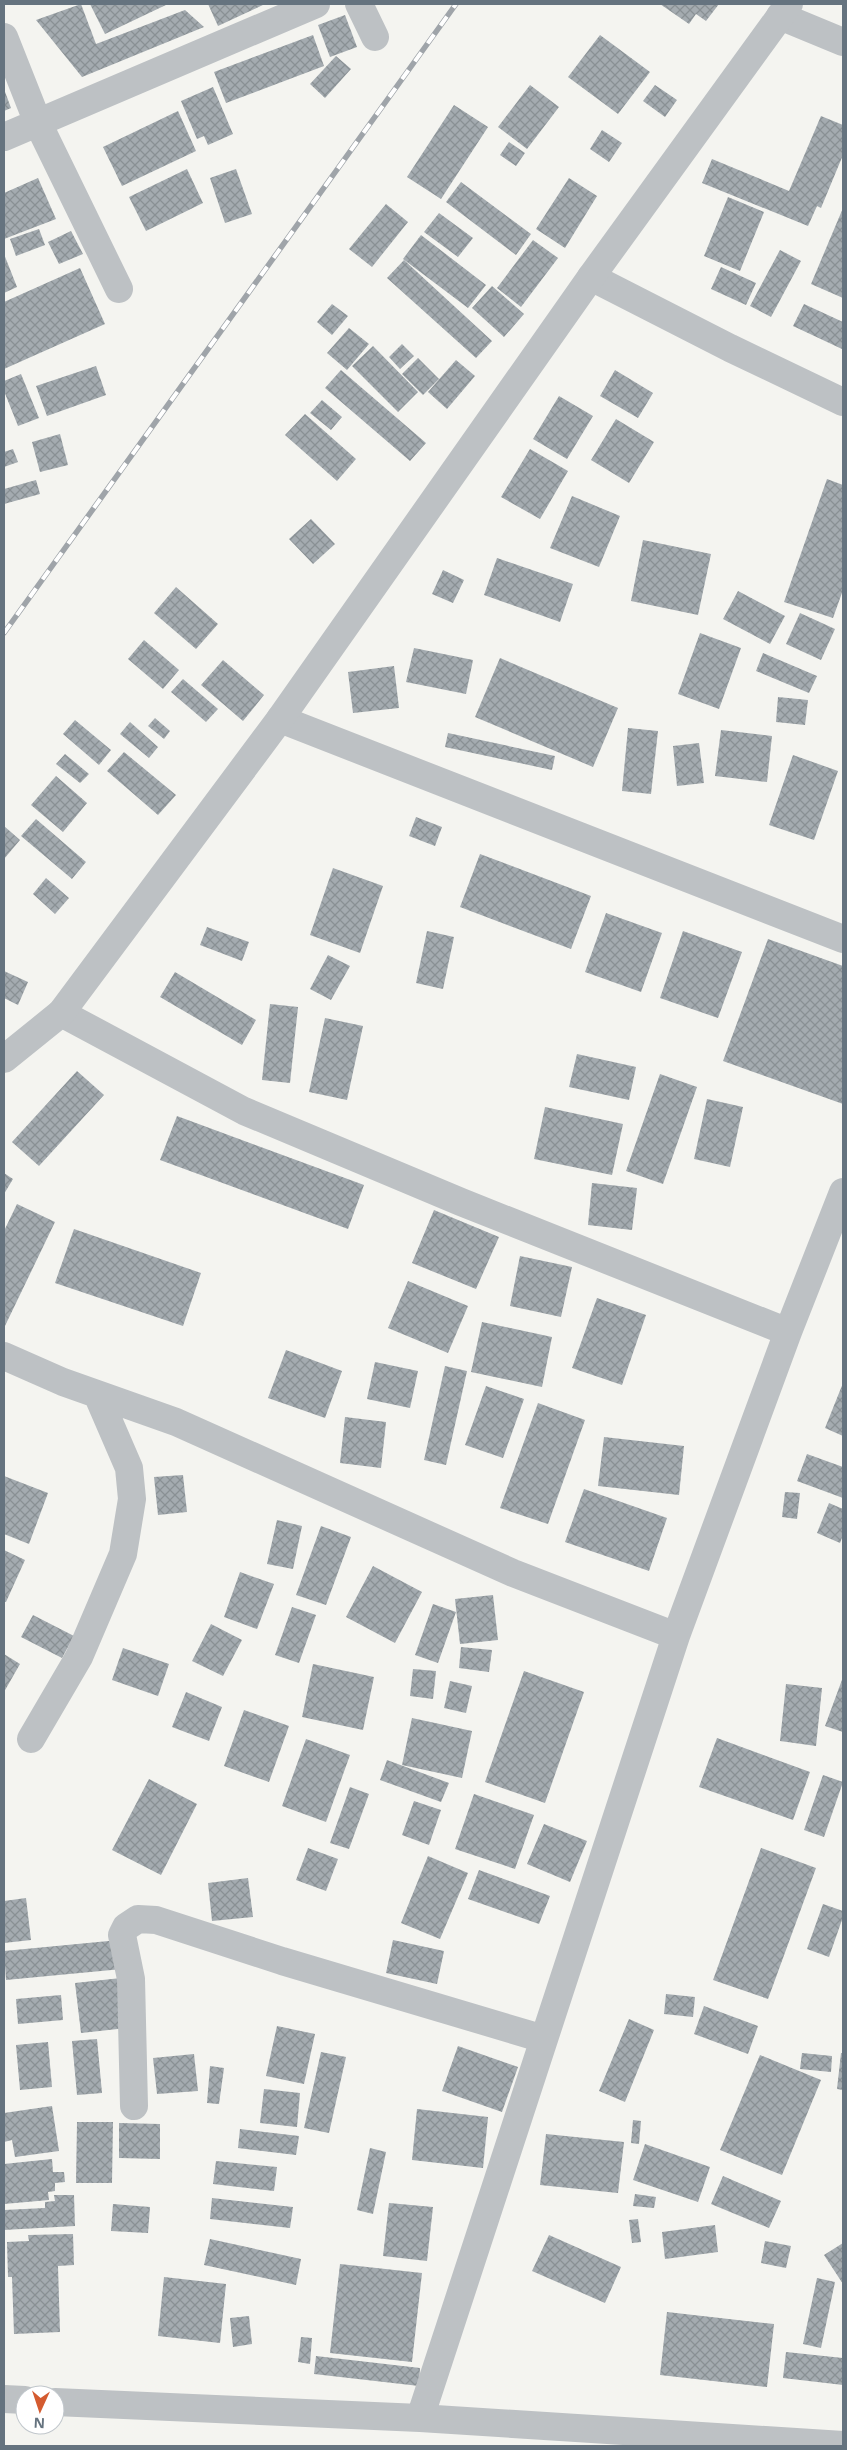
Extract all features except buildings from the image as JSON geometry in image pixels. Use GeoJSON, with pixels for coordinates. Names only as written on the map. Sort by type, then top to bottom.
{"type":"FeatureCollection","features":[{"type":"Feature","properties":{"kind":"street"},"geometry":{"type":"LineString","coordinates":[[4,137],[316,4]]}},
{"type":"Feature","properties":{"kind":"street"},"geometry":{"type":"LineString","coordinates":[[359,4],[375,37]]}},
{"type":"Feature","properties":{"kind":"street"},"geometry":{"type":"LineString","coordinates":[[4,1059],[61,1013],[280,719],[591,277],[784,10],[843,42]]}},
{"type":"Feature","properties":{"kind":"street"},"geometry":{"type":"LineString","coordinates":[[4,37],[38,123],[119,289]]}},
{"type":"Feature","properties":{"kind":"street"},"geometry":{"type":"LineString","coordinates":[[591,277],[730,348],[843,402]]}},
{"type":"Feature","properties":{"kind":"street"},"geometry":{"type":"LineString","coordinates":[[280,719],[843,939]]}},
{"type":"Feature","properties":{"kind":"street"},"geometry":{"type":"LineString","coordinates":[[61,1013],[244,1111],[461,1202],[788,1332]]}},
{"type":"Feature","properties":{"kind":"street"},"geometry":{"type":"LineString","coordinates":[[420,2418],[676,1636],[788,1332],[843,1192]]}},
{"type":"Feature","properties":{"kind":"street"},"geometry":{"type":"LineString","coordinates":[[4,1356],[63,1382],[176,1422],[513,1573],[676,1636]]}},
{"type":"Feature","properties":{"kind":"street"},"geometry":{"type":"LineString","coordinates":[[30,1740],[79,1657],[124,1547],[132,1499],[129,1468],[97,1394]]}},
{"type":"Feature","properties":{"kind":"street"},"geometry":{"type":"LineString","coordinates":[[134,2106],[131,1979],[122,1935],[126,1927],[138,1919],[156,1920],[282,1961],[544,2039]]}},
{"type":"Feature","properties":{"kind":"street"},"geometry":{"type":"LineString","coordinates":[[65,2402],[420,2418],[843,2445]]}},
{"type":"Feature","properties":{"kind":"railway"},"geometry":{"type":"LineString","coordinates":[[4,633],[456,4]]}}]}
